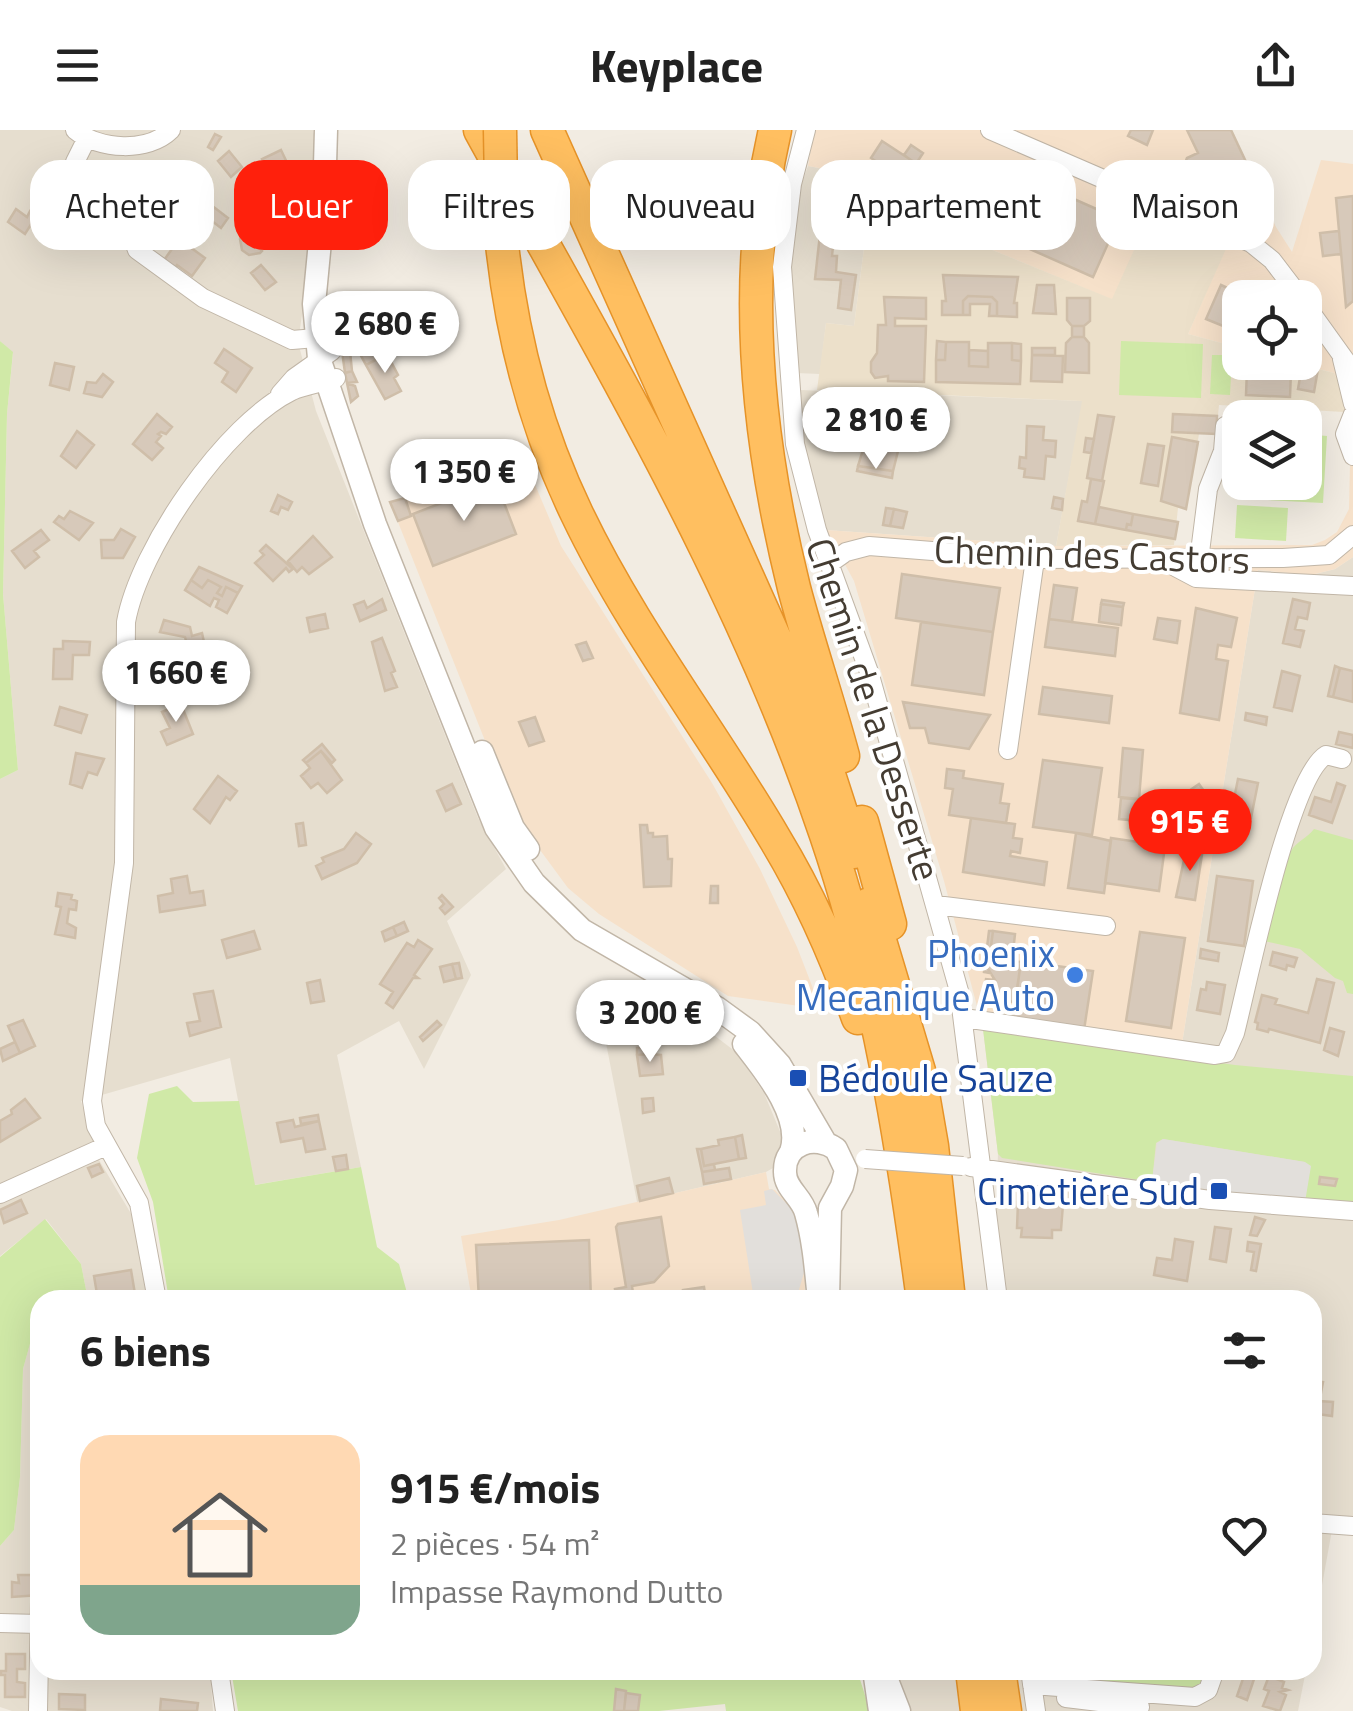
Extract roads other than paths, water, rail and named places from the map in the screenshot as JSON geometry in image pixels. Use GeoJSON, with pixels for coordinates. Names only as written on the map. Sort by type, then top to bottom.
{"type":"FeatureCollection","features":[{"type":"Feature","properties":{"kind":"highway"},"geometry":{"type":"LineString","coordinates":[[480,130],[692,519],[788,730],[826,833],[855,930],[902,1148],[919,1290]]}},
{"type":"Feature","properties":{"kind":"highway"},"geometry":{"type":"LineString","coordinates":[[500,130],[502,244],[523,368],[568,494],[640,628],[775,838],[807,896],[843,978],[878,1081],[918,1290]]}},
{"type":"Feature","properties":{"kind":"highway"},"geometry":{"type":"LineString","coordinates":[[547,130],[803,704],[844,820],[919,1071]]}},
{"type":"Feature","properties":{"kind":"highway"},"geometry":{"type":"LineString","coordinates":[[775,130],[761,204],[756,262],[759,388],[771,479],[795,592],[898,951],[932,1146],[948,1290]]}},
{"type":"Feature","properties":{"kind":"highway"},"geometry":{"type":"LineString","coordinates":[[973,1680],[977,1711]]}},
{"type":"Feature","properties":{"kind":"highway"},"geometry":{"type":"LineString","coordinates":[[1000,1680],[1005,1711]]}},
{"type":"Feature","properties":{"kind":"street"},"geometry":{"type":"LineString","coordinates":[[170,130],[154,141],[103,146],[81,134],[76,162],[124,216],[137,250],[204,298],[292,340],[322,349]]}},
{"type":"Feature","properties":{"kind":"street"},"geometry":{"type":"LineString","coordinates":[[326,130],[314,304],[322,349],[331,380],[513,828],[572,906],[620,952],[742,1026],[780,1065],[844,1162],[841,1185],[830,1208],[828,1290]]}},
{"type":"Feature","properties":{"kind":"street"},"geometry":{"type":"LineString","coordinates":[[156,1290],[139,1203],[96,1126],[92,1101],[124,863],[129,602],[175,508],[209,466],[322,349],[340,190],[338,130]]}},
{"type":"Feature","properties":{"kind":"street","name":"Chemin de la Desserte"},"geometry":{"type":"LineString","coordinates":[[806,130],[794,174],[782,268],[794,444],[816,530],[868,672],[936,905],[964,1018],[973,1167],[996,1290]]}},
{"type":"Feature","properties":{"kind":"street"},"geometry":{"type":"LineString","coordinates":[[990,130],[1012,134],[1250,243],[1272,260],[1287,280]]}},
{"type":"Feature","properties":{"kind":"street"},"geometry":{"type":"LineString","coordinates":[[1322,328],[1348,365],[1353,404]]}},
{"type":"Feature","properties":{"kind":"street"},"geometry":{"type":"LineString","coordinates":[[263,413],[293,391],[331,380]]}},
{"type":"Feature","properties":{"kind":"street"},"geometry":{"type":"LineString","coordinates":[[1353,414],[1345,434],[1353,456]]}},
{"type":"Feature","properties":{"kind":"street"},"geometry":{"type":"LineString","coordinates":[[1199,560],[1208,489],[1222,456]]}},
{"type":"Feature","properties":{"kind":"street","name":"Chemin des Castors"},"geometry":{"type":"LineString","coordinates":[[830,564],[846,552],[868,546],[1034,559],[1199,560],[1329,555],[1353,535]]}},
{"type":"Feature","properties":{"kind":"street"},"geometry":{"type":"LineString","coordinates":[[1008,750],[1034,559]]}},
{"type":"Feature","properties":{"kind":"street"},"geometry":{"type":"LineString","coordinates":[[1162,559],[1196,578],[1353,586]]}},
{"type":"Feature","properties":{"kind":"street"},"geometry":{"type":"LineString","coordinates":[[964,1018],[1215,1055],[1226,1053],[1235,1032],[1285,834],[1310,771],[1326,755],[1342,759]]}},
{"type":"Feature","properties":{"kind":"street"},"geometry":{"type":"LineString","coordinates":[[936,905],[1106,926]]}},
{"type":"Feature","properties":{"kind":"street"},"geometry":{"type":"LineString","coordinates":[[702,1000],[742,1041],[789,1117],[793,1133],[785,1178],[806,1209],[818,1290]]}},
{"type":"Feature","properties":{"kind":"street"},"geometry":{"type":"LineString","coordinates":[[791,1152],[806,1142],[830,1145],[865,1158],[973,1167],[1210,1200],[1353,1212]]}},
{"type":"Feature","properties":{"kind":"street"},"geometry":{"type":"LineString","coordinates":[[0,1194],[106,1146]]}},
{"type":"Feature","properties":{"kind":"street"},"geometry":{"type":"LineString","coordinates":[[798,1197],[818,1201],[841,1185],[865,1158]]}},
{"type":"Feature","properties":{"kind":"street"},"geometry":{"type":"LineString","coordinates":[[1322,1524],[1353,1526]]}},
{"type":"Feature","properties":{"kind":"street"},"geometry":{"type":"LineString","coordinates":[[0,1623],[30,1624]]}},
{"type":"Feature","properties":{"kind":"street"},"geometry":{"type":"LineString","coordinates":[[38,1680],[38,1711]]}},
{"type":"Feature","properties":{"kind":"street"},"geometry":{"type":"LineString","coordinates":[[220,1680],[225,1711]]}},
{"type":"Feature","properties":{"kind":"street"},"geometry":{"type":"LineString","coordinates":[[875,1680],[880,1711]]}},
{"type":"Feature","properties":{"kind":"street"},"geometry":{"type":"LineString","coordinates":[[887,1680],[899,1711]]}},
{"type":"Feature","properties":{"kind":"street"},"geometry":{"type":"LineString","coordinates":[[1033,1690],[1195,1696],[1208,1690],[1212,1680]]}},
{"type":"Feature","properties":{"kind":"street"},"geometry":{"type":"LineString","coordinates":[[1033,1690],[1140,1707]]}},
{"type":"Feature","properties":{"kind":"place","name":"Phoenix Mecanique Auto"},"geometry":{"type":"Point","coordinates":[1075,975]}},
{"type":"Feature","properties":{"kind":"place","name":"Bédoule Sauze"},"geometry":{"type":"Point","coordinates":[798,1078]}},
{"type":"Feature","properties":{"kind":"place","name":"Cimetière Sud"},"geometry":{"type":"Point","coordinates":[1219,1191]}}]}
